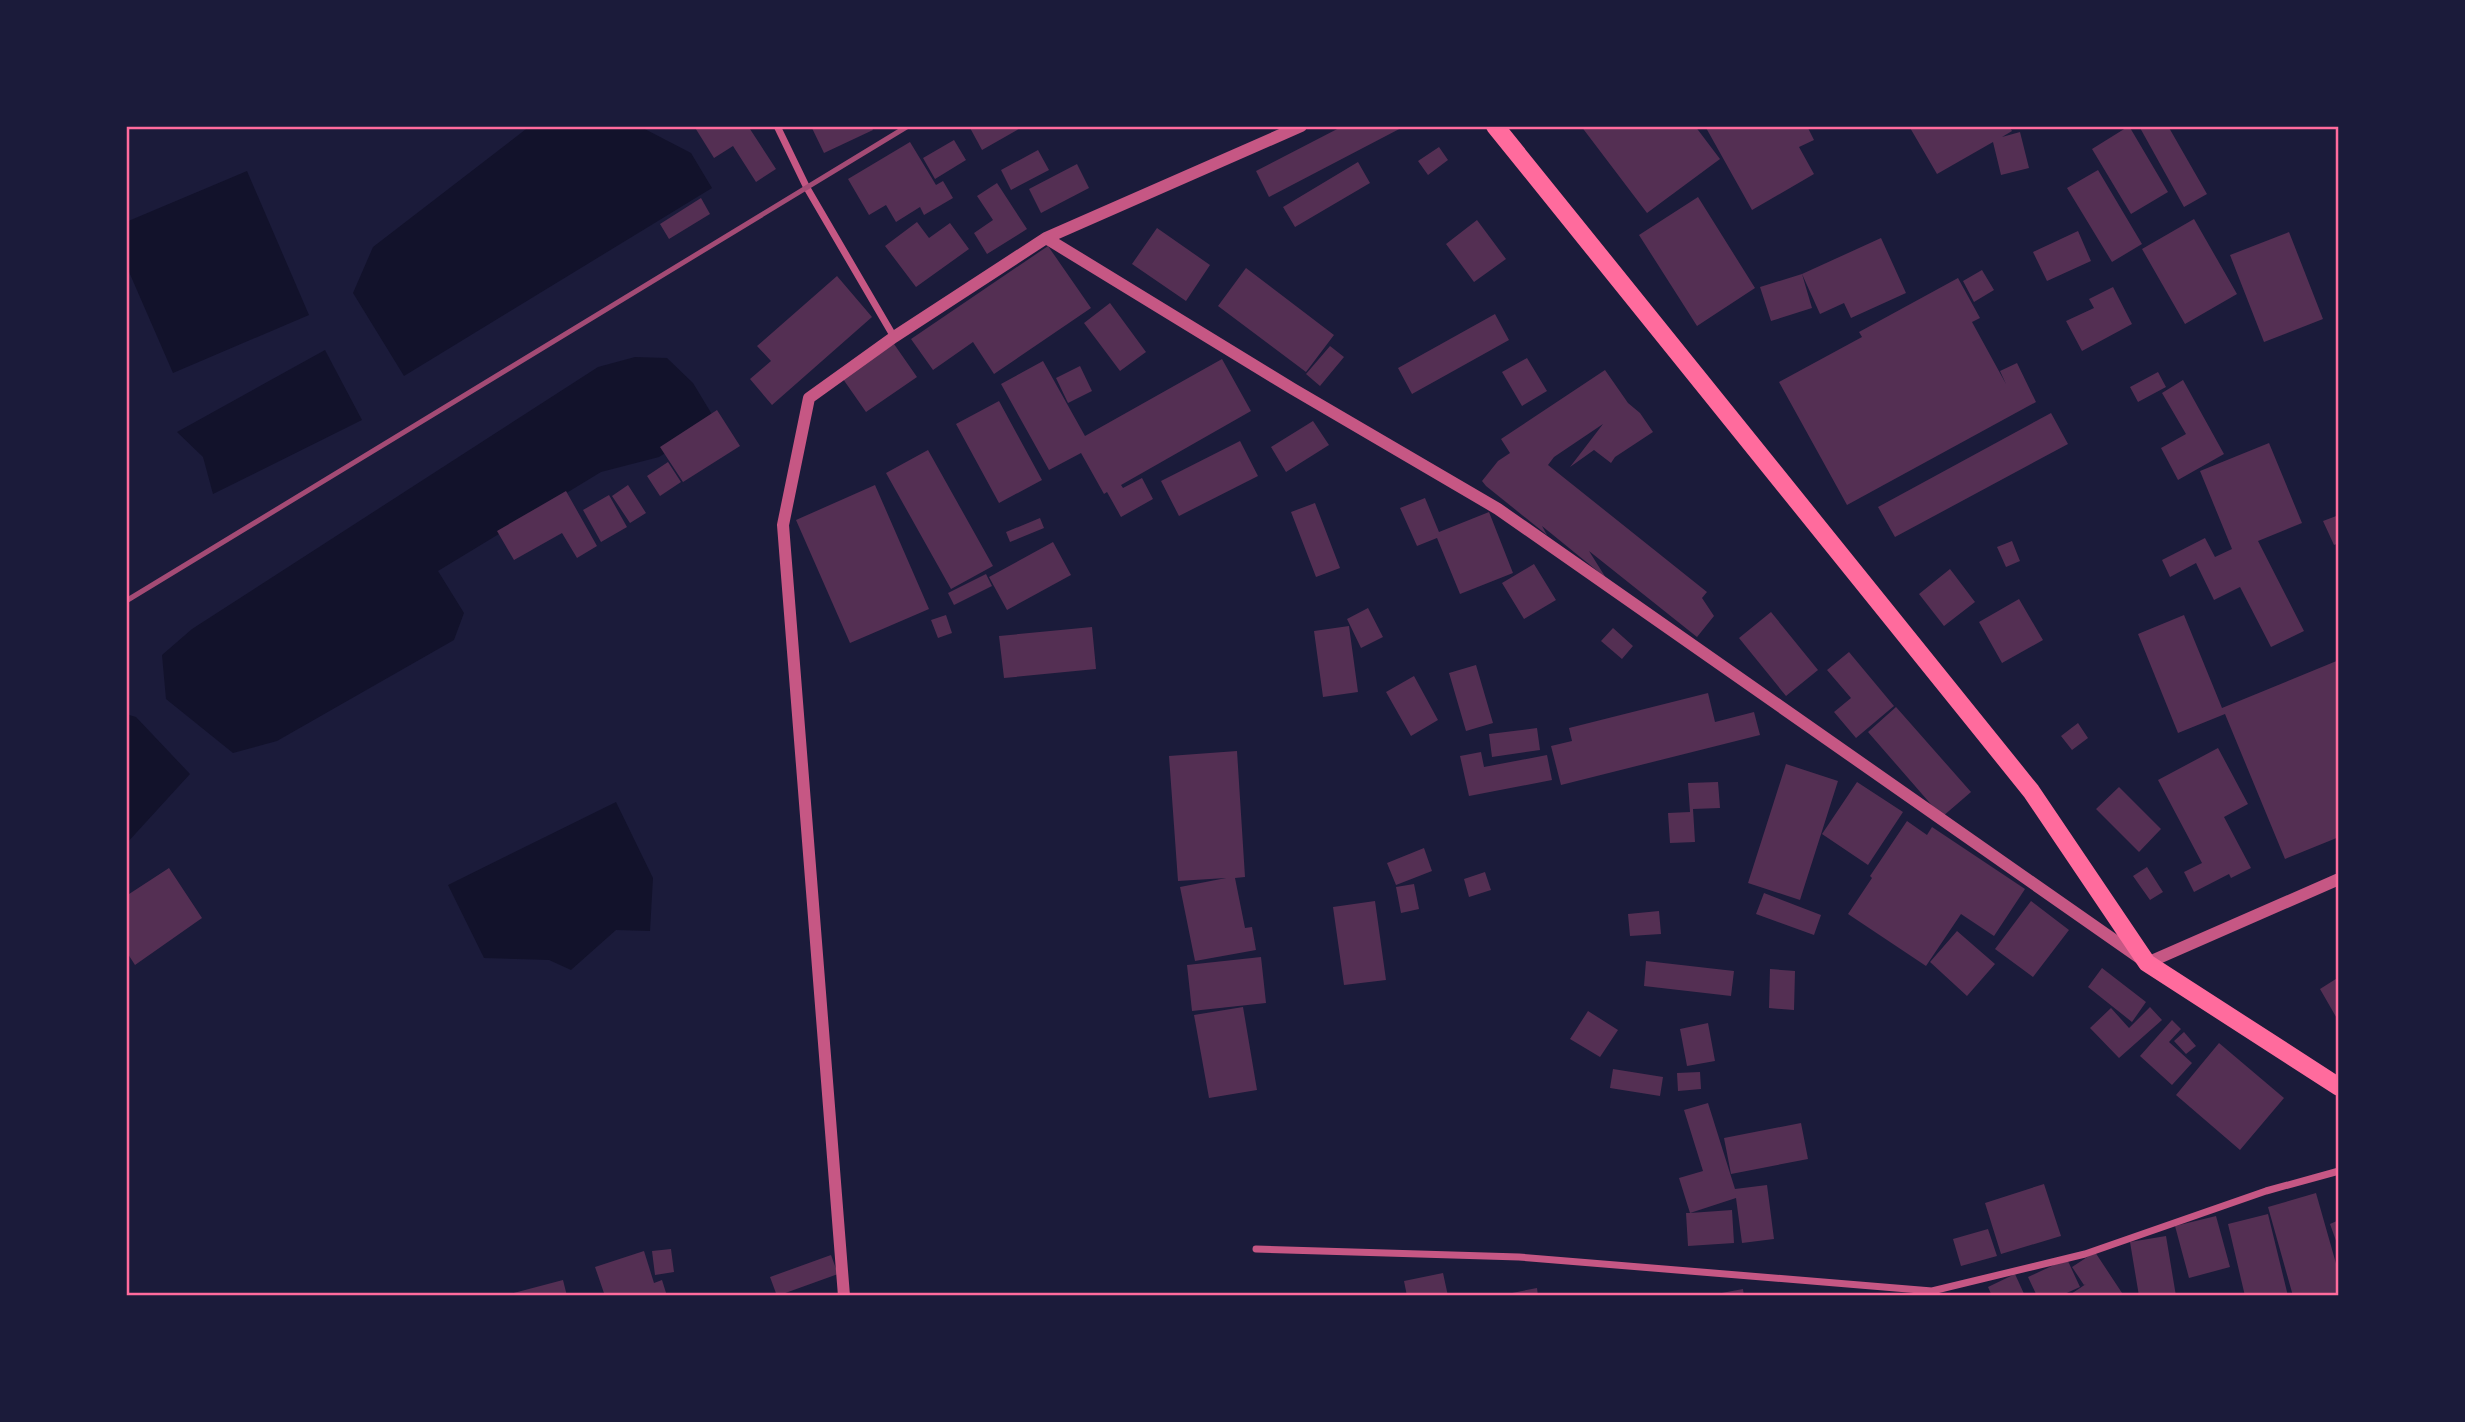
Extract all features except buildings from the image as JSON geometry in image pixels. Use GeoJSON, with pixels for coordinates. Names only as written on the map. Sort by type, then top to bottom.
{"type":"FeatureCollection","features":[{"type":"Feature","properties":{"kind":"main road"},"geometry":{"type":"LineString","coordinates":[[1495,126],[2031,790],[2147,963],[2339,1087]]}},
{"type":"Feature","properties":{"kind":"street"},"geometry":{"type":"LineString","coordinates":[[777,126],[807,188],[894,337]]}},
{"type":"Feature","properties":{"kind":"street"},"geometry":{"type":"LineString","coordinates":[[844,1296],[783,525],[809,398],[894,337],[1046,238],[1301,126]]}},
{"type":"Feature","properties":{"kind":"street"},"geometry":{"type":"LineString","coordinates":[[1046,238],[1293,389],[1498,509],[2147,963],[2339,879]]}},
{"type":"Feature","properties":{"kind":"street"},"geometry":{"type":"LineString","coordinates":[[1256,1250],[1519,1257],[1932,1294],[2085,1254],[2266,1191],[2339,1171]]}},
{"type":"Feature","properties":{"kind":"shaded area"},"geometry":{"type":"Polygon","coordinates":[[[530,126],[639,126],[691,153],[712,188],[404,376],[353,293],[373,247],[530,126]]]}},
{"type":"Feature","properties":{"kind":"shaded area"},"geometry":{"type":"Polygon","coordinates":[[[247,171],[309,315],[173,373],[126,265],[126,222],[247,171]]]}},
{"type":"Feature","properties":{"kind":"shaded area"},"geometry":{"type":"Polygon","coordinates":[[[325,350],[362,420],[213,494],[203,457],[177,432],[325,350]]]}},
{"type":"Feature","properties":{"kind":"shaded area"},"geometry":{"type":"Polygon","coordinates":[[[635,357],[667,358],[693,383],[716,421],[659,457],[601,472],[438,571],[464,613],[454,640],[277,741],[233,753],[166,699],[162,655],[192,629],[598,367],[635,357]]]}},
{"type":"Feature","properties":{"kind":"shaded area"},"geometry":{"type":"Polygon","coordinates":[[[126,714],[136,717],[190,774],[126,844],[126,714]]]}},
{"type":"Feature","properties":{"kind":"shaded area"},"geometry":{"type":"Polygon","coordinates":[[[616,802],[653,878],[650,931],[616,930],[571,970],[549,960],[484,958],[448,885],[616,802]]]}},
{"type":"Feature","properties":{"kind":"railway"},"geometry":{"type":"LineString","coordinates":[[126,601],[908,126]]}}]}
